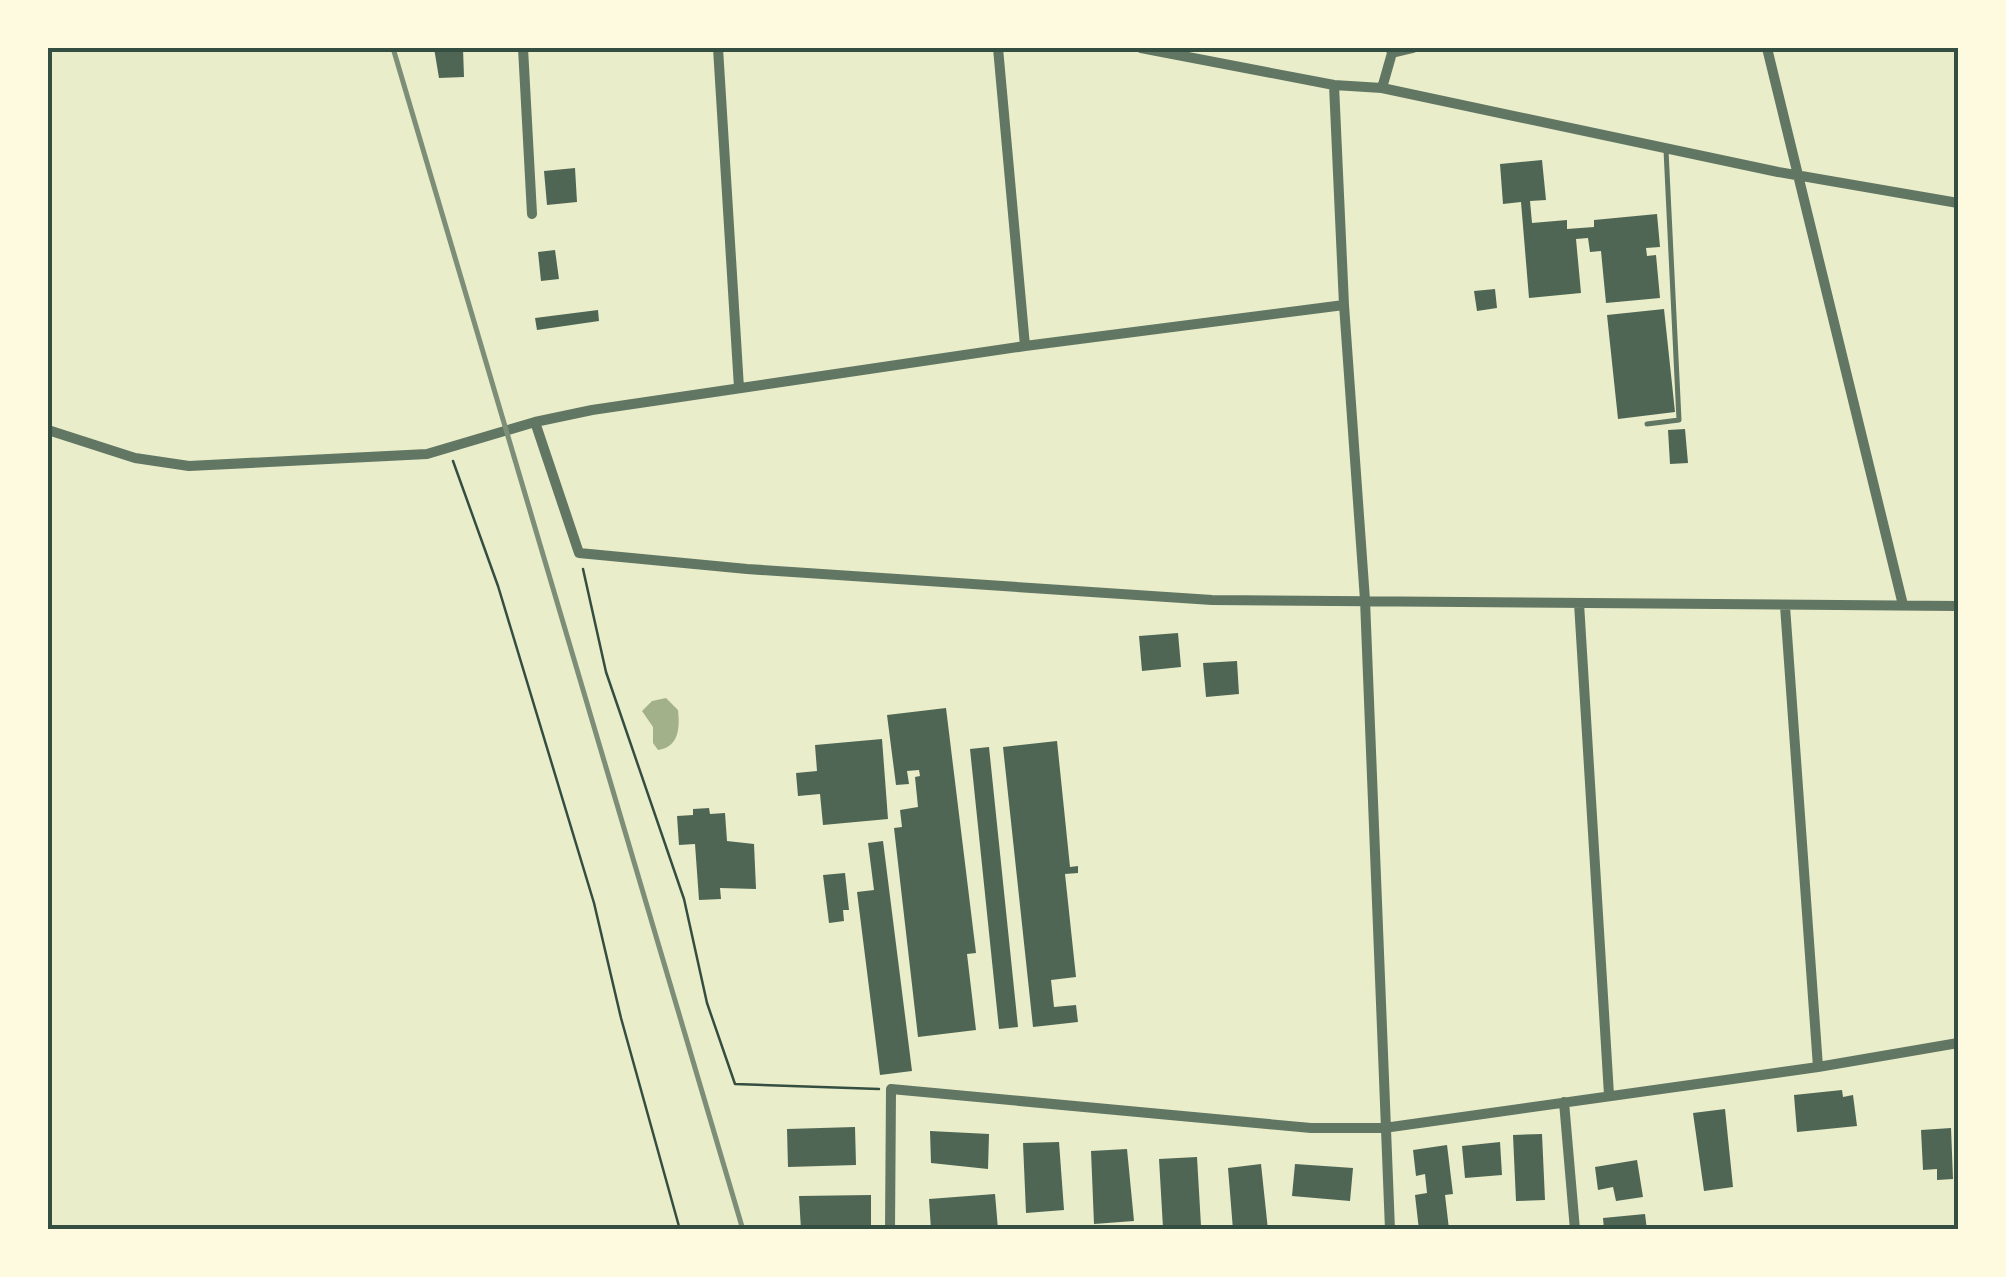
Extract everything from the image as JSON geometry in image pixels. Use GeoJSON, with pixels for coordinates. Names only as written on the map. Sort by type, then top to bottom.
{"type":"FeatureCollection","features":[{"type":"Feature","properties":{"kind":"street"},"geometry":{"type":"LineString","coordinates":[[522,48],[532,214]]}},
{"type":"Feature","properties":{"kind":"street"},"geometry":{"type":"LineString","coordinates":[[718,48],[739,388]]}},
{"type":"Feature","properties":{"kind":"street"},"geometry":{"type":"LineString","coordinates":[[998,48],[1025,346]]}},
{"type":"Feature","properties":{"kind":"street"},"geometry":{"type":"LineString","coordinates":[[1141,48],[1334,85],[1382,88],[1958,203]]}},
{"type":"Feature","properties":{"kind":"street"},"geometry":{"type":"LineString","coordinates":[[1382,88],[1391,50],[1413,48]]}},
{"type":"Feature","properties":{"kind":"street"},"geometry":{"type":"LineString","coordinates":[[1767,48],[1904,605]]}},
{"type":"Feature","properties":{"kind":"street"},"geometry":{"type":"LineString","coordinates":[[1334,85],[1364,600],[1390,1230]]}},
{"type":"Feature","properties":{"kind":"street"},"geometry":{"type":"LineString","coordinates":[[48,430],[135,458],[189,466],[396,458],[449,450],[535,422],[739,388],[1344,304]]}},
{"type":"Feature","properties":{"kind":"street"},"geometry":{"type":"LineString","coordinates":[[535,422],[579,553],[747,570],[1174,598],[1958,606]]}},
{"type":"Feature","properties":{"kind":"street"},"geometry":{"type":"LineString","coordinates":[[1580,603],[1609,1095]]}},
{"type":"Feature","properties":{"kind":"street"},"geometry":{"type":"LineString","coordinates":[[1785,606],[1818,1066]]}},
{"type":"Feature","properties":{"kind":"street"},"geometry":{"type":"LineString","coordinates":[[890,1230],[891,1089],[1310,1128],[1384,1128],[1958,1043]]}},
{"type":"Feature","properties":{"kind":"street"},"geometry":{"type":"LineString","coordinates":[[1564,1102],[1575,1230]]}},
{"type":"Feature","properties":{"kind":"lane"},"geometry":{"type":"LineString","coordinates":[[1647,424],[1679,420],[1666,147]]}},
{"type":"Feature","properties":{"kind":"path"},"geometry":{"type":"LineString","coordinates":[[449,450],[498,586],[594,903],[620,1018],[680,1230]]}},
{"type":"Feature","properties":{"kind":"path"},"geometry":{"type":"LineString","coordinates":[[579,553],[606,672],[684,899],[707,1004],[734,1084],[891,1089]]}},
{"type":"Feature","properties":{"kind":"path"},"geometry":{"type":"LineString","coordinates":[[48,1182],[49,1230]]}},
{"type":"Feature","properties":{"kind":"shaded area"},"geometry":{"type":"Polygon","coordinates":[[[666,698],[678,710],[678,730],[670,745],[658,750],[653,743],[653,727],[642,711],[652,701],[666,698]]]}},
{"type":"Feature","properties":{"kind":"building"},"geometry":{"type":"Polygon","coordinates":[[[434,48],[463,48],[464,77],[439,78],[434,48]]]}},
{"type":"Feature","properties":{"kind":"building"},"geometry":{"type":"Polygon","coordinates":[[[1542,160],[1546,200],[1530,201],[1532,223],[1567,220],[1567,229],[1594,227],[1594,220],[1657,214],[1660,247],[1646,248],[1647,256],[1656,255],[1660,298],[1606,303],[1601,251],[1590,252],[1588,238],[1576,239],[1581,293],[1529,298],[1521,202],[1503,204],[1500,164],[1542,160]]]}},
{"type":"Feature","properties":{"kind":"building"},"geometry":{"type":"Polygon","coordinates":[[[575,168],[577,202],[547,205],[544,171],[575,168]]]}},
{"type":"Feature","properties":{"kind":"building"},"geometry":{"type":"Polygon","coordinates":[[[555,250],[559,279],[541,281],[538,252],[555,250]]]}},
{"type":"Feature","properties":{"kind":"building"},"geometry":{"type":"Polygon","coordinates":[[[1495,289],[1497,308],[1477,311],[1474,291],[1495,289]]]}},
{"type":"Feature","properties":{"kind":"building"},"geometry":{"type":"Polygon","coordinates":[[[1664,309],[1675,412],[1618,419],[1607,315],[1664,309]]]}},
{"type":"Feature","properties":{"kind":"building"},"geometry":{"type":"Polygon","coordinates":[[[598,310],[599,321],[537,330],[535,318],[598,310]]]}},
{"type":"Feature","properties":{"kind":"building"},"geometry":{"type":"Polygon","coordinates":[[[1685,429],[1688,463],[1670,464],[1668,430],[1685,429]]]}},
{"type":"Feature","properties":{"kind":"building"},"geometry":{"type":"Polygon","coordinates":[[[1178,633],[1181,667],[1142,671],[1139,636],[1178,633]]]}},
{"type":"Feature","properties":{"kind":"building"},"geometry":{"type":"Polygon","coordinates":[[[1237,661],[1239,694],[1206,697],[1203,663],[1237,661]]]}},
{"type":"Feature","properties":{"kind":"building"},"geometry":{"type":"Polygon","coordinates":[[[946,708],[976,953],[967,954],[976,1030],[918,1037],[894,828],[902,827],[900,810],[918,807],[915,777],[920,776],[919,770],[907,771],[909,784],[896,785],[887,715],[946,708]]]}},
{"type":"Feature","properties":{"kind":"building"},"geometry":{"type":"Polygon","coordinates":[[[882,739],[888,819],[823,825],[820,794],[798,796],[796,773],[817,771],[815,745],[882,739]]]}},
{"type":"Feature","properties":{"kind":"building"},"geometry":{"type":"Polygon","coordinates":[[[1057,741],[1070,867],[1078,866],[1078,873],[1065,874],[1076,977],[1051,980],[1054,1007],[1076,1005],[1078,1022],[1033,1027],[1003,747],[1057,741]]]}},
{"type":"Feature","properties":{"kind":"building"},"geometry":{"type":"Polygon","coordinates":[[[989,747],[1018,1027],[999,1029],[970,749],[989,747]]]}},
{"type":"Feature","properties":{"kind":"building"},"geometry":{"type":"Polygon","coordinates":[[[709,808],[710,814],[725,813],[727,841],[754,844],[756,889],[720,888],[721,899],[699,900],[695,844],[679,845],[677,816],[709,808]]]}},
{"type":"Feature","properties":{"kind":"building"},"geometry":{"type":"Polygon","coordinates":[[[883,841],[912,1071],[880,1075],[857,892],[874,890],[868,843],[883,841]]]}},
{"type":"Feature","properties":{"kind":"building"},"geometry":{"type":"Polygon","coordinates":[[[845,873],[849,910],[843,910],[844,921],[829,923],[823,875],[845,873]]]}},
{"type":"Feature","properties":{"kind":"building"},"geometry":{"type":"Polygon","coordinates":[[[1842,1090],[1843,1097],[1853,1095],[1857,1126],[1797,1132],[1794,1095],[1842,1090]]]}},
{"type":"Feature","properties":{"kind":"building"},"geometry":{"type":"Polygon","coordinates":[[[1725,1109],[1733,1187],[1704,1191],[1693,1113],[1725,1109]]]}},
{"type":"Feature","properties":{"kind":"building"},"geometry":{"type":"Polygon","coordinates":[[[855,1127],[856,1165],[788,1167],[787,1129],[855,1127]]]}},
{"type":"Feature","properties":{"kind":"building"},"geometry":{"type":"Polygon","coordinates":[[[1951,1128],[1953,1179],[1937,1180],[1937,1169],[1923,1170],[1921,1130],[1951,1128]]]}},
{"type":"Feature","properties":{"kind":"building"},"geometry":{"type":"Polygon","coordinates":[[[930,1131],[989,1134],[988,1169],[931,1163],[930,1131]]]}},
{"type":"Feature","properties":{"kind":"building"},"geometry":{"type":"Polygon","coordinates":[[[1542,1134],[1545,1200],[1516,1201],[1513,1135],[1542,1134]]]}},
{"type":"Feature","properties":{"kind":"building"},"geometry":{"type":"Polygon","coordinates":[[[1059,1142],[1064,1210],[1026,1213],[1023,1143],[1059,1142]]]}},
{"type":"Feature","properties":{"kind":"building"},"geometry":{"type":"Polygon","coordinates":[[[1500,1142],[1502,1175],[1465,1178],[1462,1146],[1500,1142]]]}},
{"type":"Feature","properties":{"kind":"building"},"geometry":{"type":"Polygon","coordinates":[[[1447,1145],[1453,1194],[1445,1195],[1449,1229],[1419,1230],[1415,1195],[1427,1193],[1425,1174],[1416,1176],[1413,1150],[1447,1145]]]}},
{"type":"Feature","properties":{"kind":"building"},"geometry":{"type":"Polygon","coordinates":[[[1127,1149],[1134,1221],[1094,1224],[1091,1151],[1127,1149]]]}},
{"type":"Feature","properties":{"kind":"building"},"geometry":{"type":"Polygon","coordinates":[[[1197,1157],[1201,1226],[1163,1228],[1159,1159],[1197,1157]]]}},
{"type":"Feature","properties":{"kind":"building"},"geometry":{"type":"Polygon","coordinates":[[[1637,1160],[1643,1197],[1616,1201],[1613,1187],[1598,1190],[1595,1167],[1637,1160]]]}},
{"type":"Feature","properties":{"kind":"building"},"geometry":{"type":"Polygon","coordinates":[[[1261,1164],[1268,1230],[1233,1230],[1228,1168],[1261,1164]]]}},
{"type":"Feature","properties":{"kind":"building"},"geometry":{"type":"Polygon","coordinates":[[[1295,1164],[1353,1168],[1350,1201],[1292,1196],[1295,1164]]]}},
{"type":"Feature","properties":{"kind":"building"},"geometry":{"type":"Polygon","coordinates":[[[995,1194],[998,1229],[931,1230],[929,1199],[995,1194]]]}},
{"type":"Feature","properties":{"kind":"building"},"geometry":{"type":"Polygon","coordinates":[[[871,1195],[871,1230],[801,1230],[799,1196],[871,1195]]]}},
{"type":"Feature","properties":{"kind":"building"},"geometry":{"type":"Polygon","coordinates":[[[1645,1214],[1647,1230],[1604,1230],[1603,1218],[1645,1214]]]}},
{"type":"Feature","properties":{"kind":"railway"},"geometry":{"type":"LineString","coordinates":[[393,48],[743,1230]]}}]}
